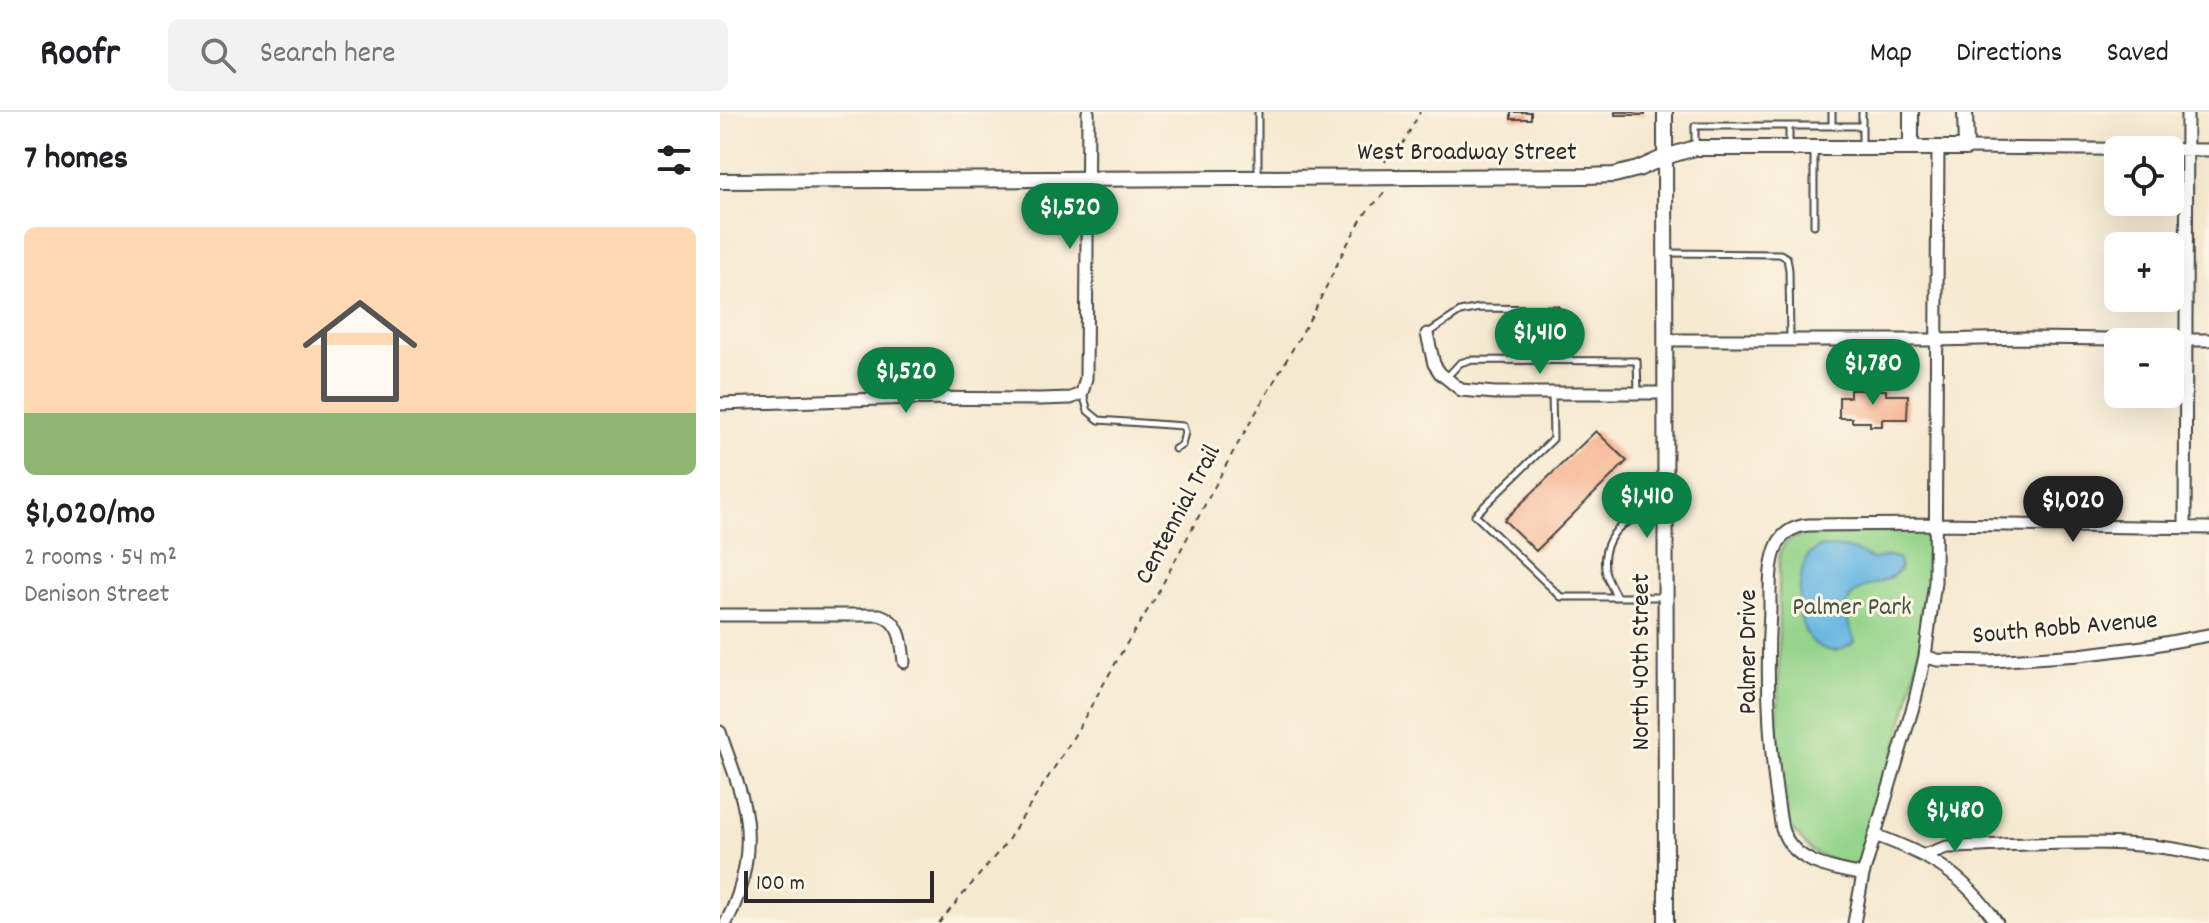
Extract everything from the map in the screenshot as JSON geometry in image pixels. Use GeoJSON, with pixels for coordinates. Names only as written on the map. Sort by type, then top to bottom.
{"type":"FeatureCollection","features":[{"type":"Feature","properties":{"kind":"street"},"geometry":{"type":"LineString","coordinates":[[720,404],[915,398],[1071,398],[1082,393],[1086,378],[1088,112]]}},
{"type":"Feature","properties":{"kind":"street","name":"North 40th Street"},"geometry":{"type":"LineString","coordinates":[[1665,112],[1666,923]]}},
{"type":"Feature","properties":{"kind":"street"},"geometry":{"type":"LineString","coordinates":[[1911,112],[1911,148]]}},
{"type":"Feature","properties":{"kind":"street"},"geometry":{"type":"LineString","coordinates":[[1965,112],[1966,148]]}},
{"type":"Feature","properties":{"kind":"street"},"geometry":{"type":"LineString","coordinates":[[2185,528],[2187,112]]}},
{"type":"Feature","properties":{"kind":"street","name":"West Broadway Street"},"geometry":{"type":"LineString","coordinates":[[720,181],[1614,175],[1695,148],[2209,150]]}},
{"type":"Feature","properties":{"kind":"street"},"geometry":{"type":"LineString","coordinates":[[1854,923],[1863,875],[1904,740],[1925,656],[1935,582],[1938,148]]}},
{"type":"Feature","properties":{"kind":"street"},"geometry":{"type":"LineString","coordinates":[[1427,334],[1434,364],[1461,390],[1495,393],[1665,393]]}},
{"type":"Feature","properties":{"kind":"street"},"geometry":{"type":"LineString","coordinates":[[1665,340],[2209,340]]}},
{"type":"Feature","properties":{"kind":"street","name":"Palmer Drive"},"geometry":{"type":"LineString","coordinates":[[1863,875],[1809,861],[1785,839],[1782,829],[1770,727],[1767,657],[1771,570],[1777,546],[1784,535],[1795,526],[1937,524],[2209,528]]}},
{"type":"Feature","properties":{"kind":"street"},"geometry":{"type":"LineString","coordinates":[[720,615],[880,615],[891,619],[897,627],[904,662]]}},
{"type":"Feature","properties":{"kind":"street","name":"South Robb Avenue"},"geometry":{"type":"LineString","coordinates":[[1925,656],[1937,660],[2032,658],[2143,647],[2209,635]]}},
{"type":"Feature","properties":{"kind":"street"},"geometry":{"type":"LineString","coordinates":[[720,732],[744,804],[747,827],[741,888],[726,923]]}},
{"type":"Feature","properties":{"kind":"street"},"geometry":{"type":"LineString","coordinates":[[1875,835],[1924,855],[1950,871],[1997,923]]}},
{"type":"Feature","properties":{"kind":"street"},"geometry":{"type":"LineString","coordinates":[[1924,855],[1947,847],[2110,843],[2170,848],[2209,856]]}},
{"type":"Feature","properties":{"kind":"lane"},"geometry":{"type":"LineString","coordinates":[[1258,112],[1258,179]]}},
{"type":"Feature","properties":{"kind":"lane"},"geometry":{"type":"LineString","coordinates":[[1832,112],[1832,126]]}},
{"type":"Feature","properties":{"kind":"lane"},"geometry":{"type":"LineString","coordinates":[[1862,112],[1862,148]]}},
{"type":"Feature","properties":{"kind":"lane"},"geometry":{"type":"LineString","coordinates":[[1695,148],[1695,126],[1862,126]]}},
{"type":"Feature","properties":{"kind":"lane"},"geometry":{"type":"LineString","coordinates":[[1789,126],[1789,148]]}},
{"type":"Feature","properties":{"kind":"lane"},"geometry":{"type":"LineString","coordinates":[[1814,148],[1814,225]]}},
{"type":"Feature","properties":{"kind":"lane"},"geometry":{"type":"LineString","coordinates":[[1664,253],[1780,254],[1787,258],[1790,340]]}},
{"type":"Feature","properties":{"kind":"lane"},"geometry":{"type":"LineString","coordinates":[[1427,334],[1460,312],[1479,308],[1556,309]]}},
{"type":"Feature","properties":{"kind":"lane"},"geometry":{"type":"LineString","coordinates":[[1446,378],[1460,363],[1470,360],[1637,361],[1638,393]]}},
{"type":"Feature","properties":{"kind":"lane"},"geometry":{"type":"LineString","coordinates":[[1082,393],[1088,411],[1099,420],[1183,426],[1182,445],[1175,449]]}},
{"type":"Feature","properties":{"kind":"lane"},"geometry":{"type":"LineString","coordinates":[[1552,393],[1553,439],[1475,515],[1561,597],[1666,597]]}},
{"type":"Feature","properties":{"kind":"lane"},"geometry":{"type":"LineString","coordinates":[[1617,597],[1606,573],[1608,542],[1619,527],[1635,519],[1666,518]]}},
{"type":"Feature","properties":{"kind":"path","name":"Centennial Trail"},"geometry":{"type":"LineString","coordinates":[[939,923],[1006,843],[1070,743],[1154,600],[1232,454],[1314,312],[1345,248],[1370,207],[1385,191],[1385,161],[1389,153],[1404,142],[1420,112]]}},
{"type":"Feature","properties":{"kind":"green space","name":"Palmer Park"},"geometry":{"type":"Polygon","coordinates":[[[1812,530],[1933,531],[1930,586],[1918,657],[1901,728],[1859,867],[1843,865],[1813,852],[1790,828],[1778,746],[1779,553],[1787,541],[1812,530]]]}},
{"type":"Feature","properties":{"kind":"water"},"geometry":{"type":"Polygon","coordinates":[[[1819,547],[1847,549],[1872,559],[1890,556],[1899,559],[1900,569],[1893,576],[1863,588],[1849,599],[1844,610],[1855,642],[1838,650],[1816,645],[1806,632],[1800,616],[1803,568],[1809,555],[1819,547]]]}},
{"type":"Feature","properties":{"kind":"building"},"geometry":{"type":"Polygon","coordinates":[[[1511,112],[1531,112],[1531,119],[1511,119],[1511,112]]]}},
{"type":"Feature","properties":{"kind":"building"},"geometry":{"type":"Polygon","coordinates":[[[1615,112],[1645,112],[1645,115],[1615,115],[1615,112]]]}},
{"type":"Feature","properties":{"kind":"building"},"geometry":{"type":"Polygon","coordinates":[[[1850,390],[1886,390],[1886,395],[1908,395],[1907,419],[1882,419],[1882,426],[1870,426],[1870,422],[1839,418],[1839,397],[1850,397],[1850,390]]]}},
{"type":"Feature","properties":{"kind":"building"},"geometry":{"type":"Polygon","coordinates":[[[1596,431],[1627,461],[1536,551],[1504,520],[1596,431]]]}}]}
